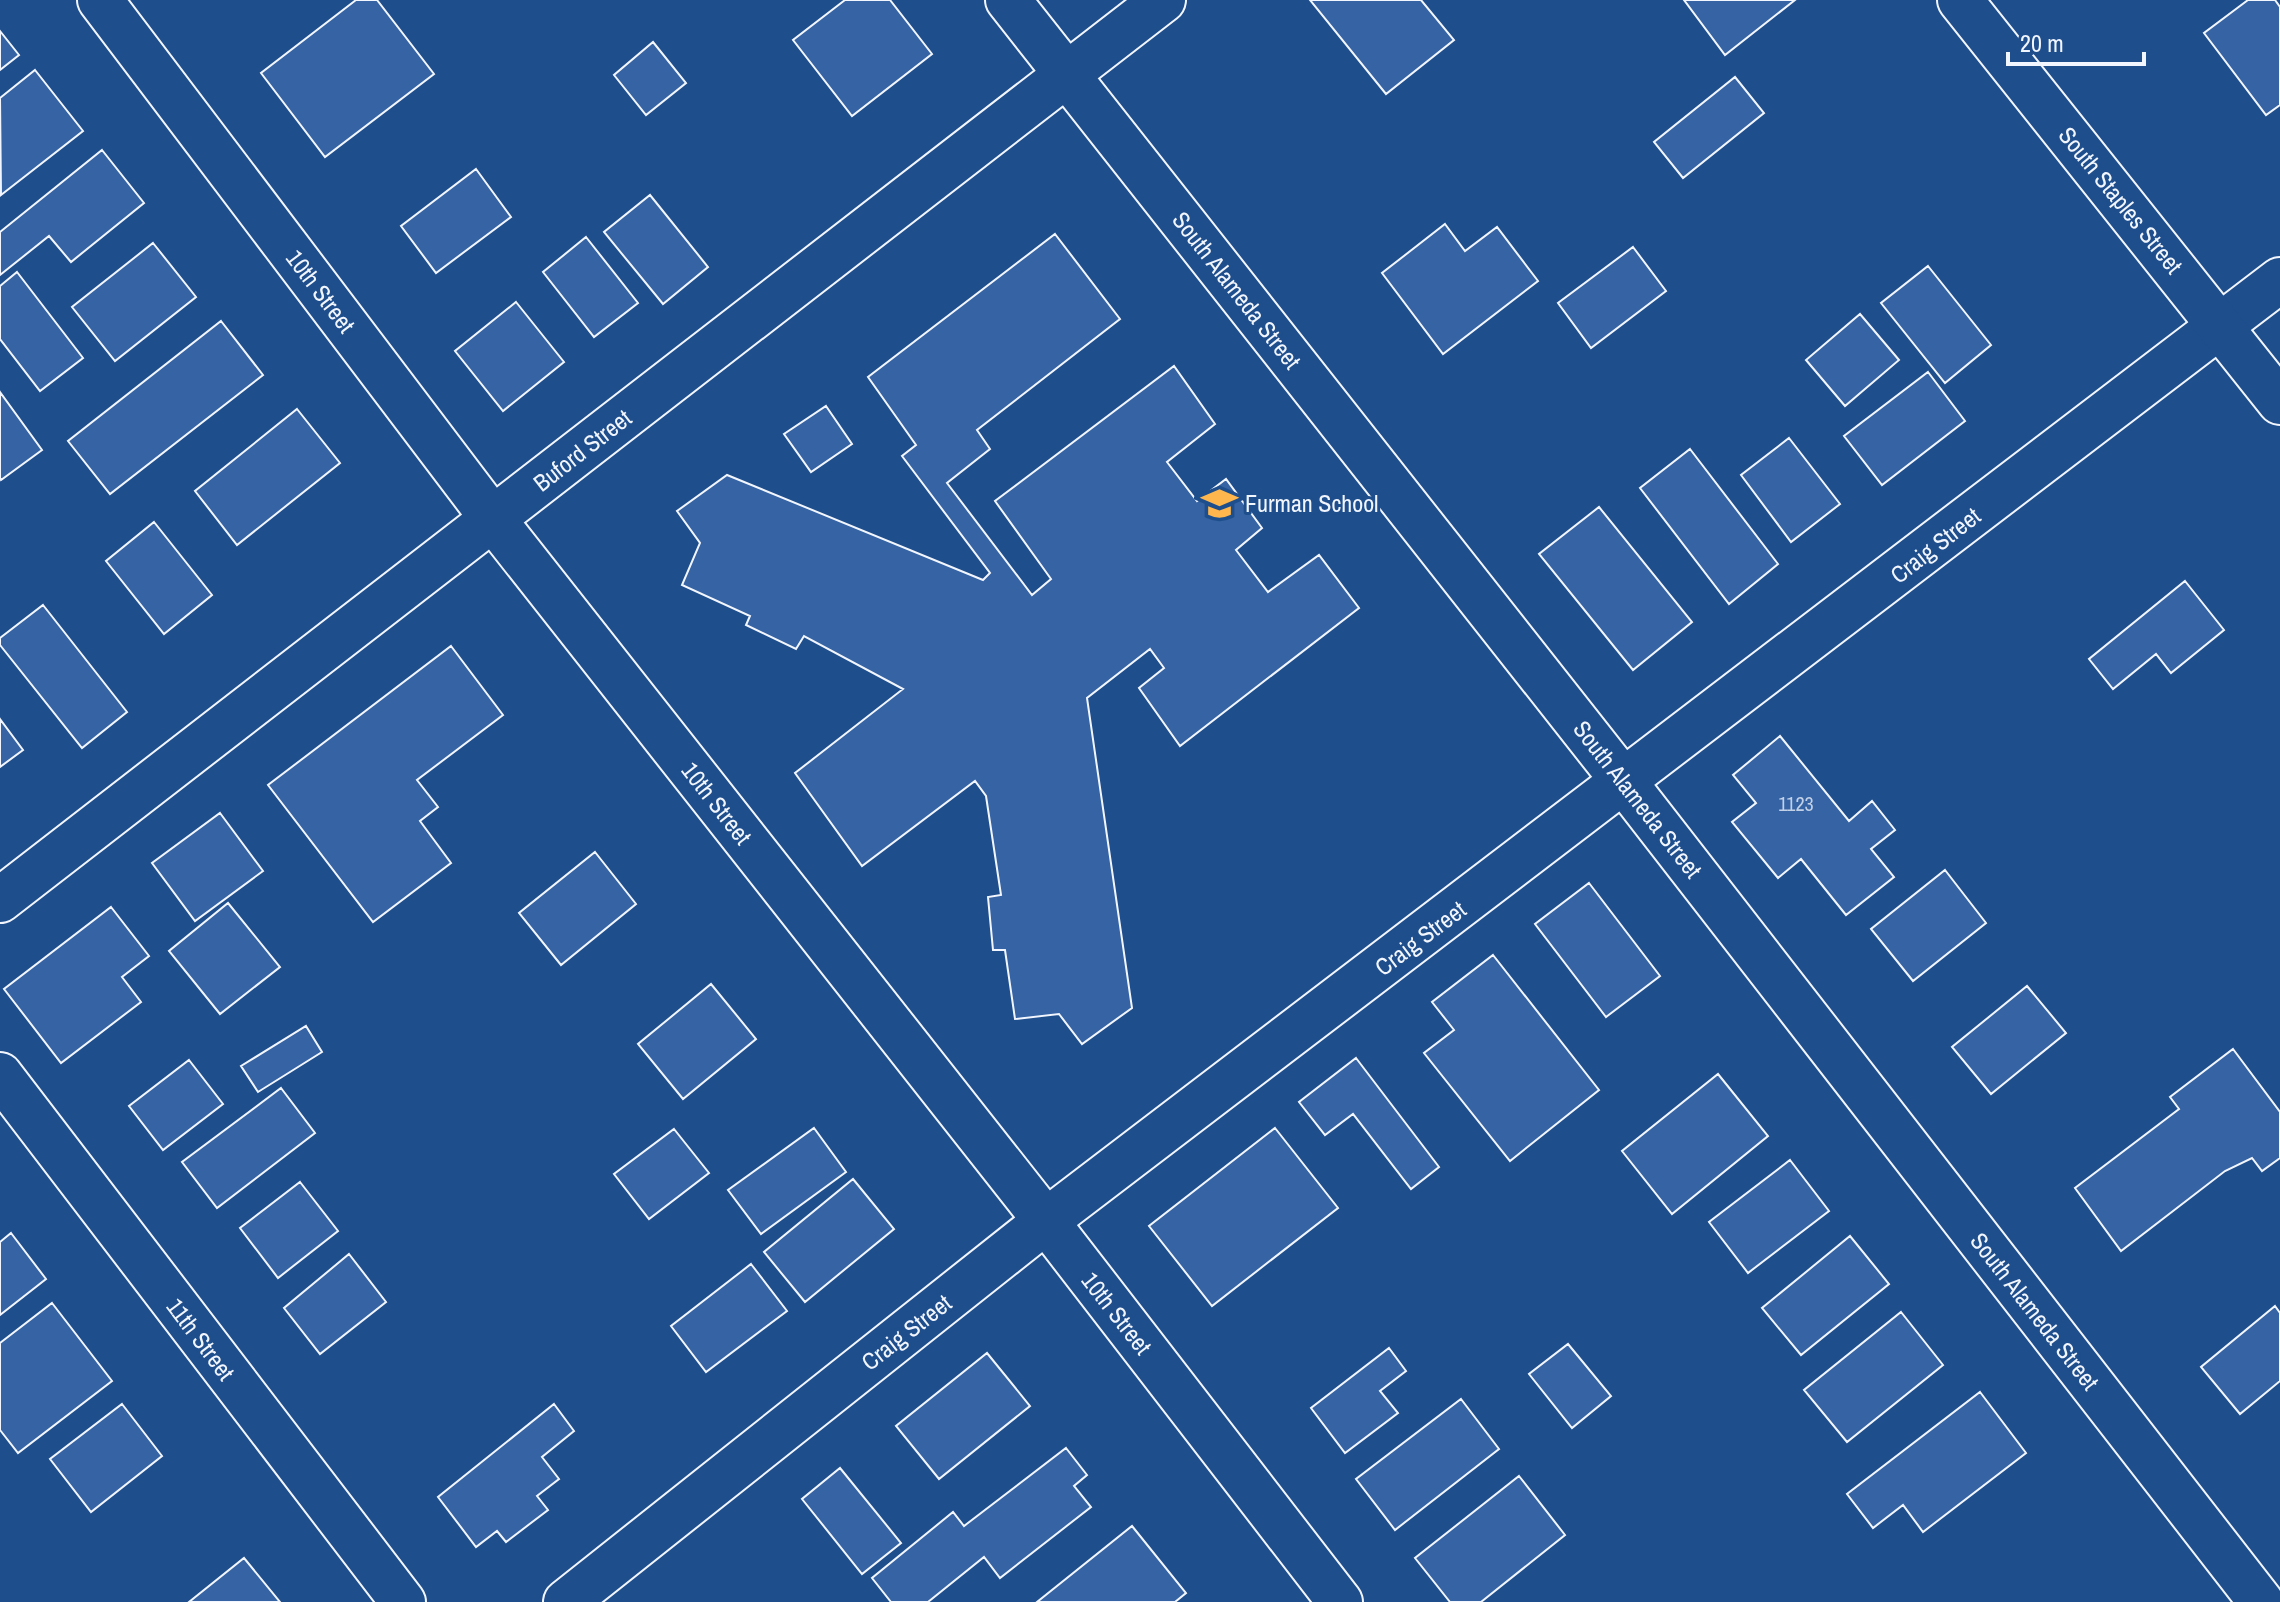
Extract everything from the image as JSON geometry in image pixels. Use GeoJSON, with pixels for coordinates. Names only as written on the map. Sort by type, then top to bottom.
{"type":"FeatureCollection","features":[{"type":"Feature","properties":{"kind":"street","name":"10th Street"},"geometry":{"type":"LineString","coordinates":[[100,0],[493,519],[1046,1221],[1340,1602]]}},
{"type":"Feature","properties":{"kind":"street","name":"South Alameda Street"},"geometry":{"type":"LineString","coordinates":[[1008,0],[1625,783],[2261,1602]]}},
{"type":"Feature","properties":{"kind":"street","name":"Buford Street"},"geometry":{"type":"LineString","coordinates":[[0,900],[1163,0]]}},
{"type":"Feature","properties":{"kind":"street","name":"South Staples Street"},"geometry":{"type":"LineString","coordinates":[[1960,0],[2280,402]]}},
{"type":"Feature","properties":{"kind":"street","name":"Craig Street"},"geometry":{"type":"LineString","coordinates":[[566,1602],[1046,1221],[1625,783],[2280,280]]}},
{"type":"Feature","properties":{"kind":"street","name":"11th Street"},"geometry":{"type":"LineString","coordinates":[[0,1075],[403,1602]]}},
{"type":"Feature","properties":{"kind":"building"},"geometry":{"type":"Polygon","coordinates":[[[356,0],[377,0],[434,74],[325,157],[261,73],[356,0]]]}},
{"type":"Feature","properties":{"kind":"building"},"geometry":{"type":"Polygon","coordinates":[[[845,0],[890,0],[932,54],[852,116],[793,40],[845,0]]]}},
{"type":"Feature","properties":{"kind":"building"},"geometry":{"type":"Polygon","coordinates":[[[1310,0],[1421,0],[1454,40],[1386,94],[1310,0]]]}},
{"type":"Feature","properties":{"kind":"building"},"geometry":{"type":"Polygon","coordinates":[[[1684,0],[1795,0],[1725,55],[1684,0]]]}},
{"type":"Feature","properties":{"kind":"building"},"geometry":{"type":"Polygon","coordinates":[[[2248,0],[2275,0],[2280,7],[2280,105],[2266,115],[2204,33],[2248,0]]]}},
{"type":"Feature","properties":{"kind":"building"},"geometry":{"type":"Polygon","coordinates":[[[0,31],[19,55],[0,70],[0,31]]]}},
{"type":"Feature","properties":{"kind":"building"},"geometry":{"type":"Polygon","coordinates":[[[653,42],[686,83],[646,115],[614,75],[653,42]]]}},
{"type":"Feature","properties":{"kind":"building"},"geometry":{"type":"Polygon","coordinates":[[[35,70],[83,131],[1,195],[0,98],[35,70]]]}},
{"type":"Feature","properties":{"kind":"building"},"geometry":{"type":"Polygon","coordinates":[[[1735,77],[1764,113],[1683,178],[1654,142],[1735,77]]]}},
{"type":"Feature","properties":{"kind":"building"},"geometry":{"type":"Polygon","coordinates":[[[102,150],[144,203],[71,262],[49,236],[0,275],[0,232],[102,150]]]}},
{"type":"Feature","properties":{"kind":"building"},"geometry":{"type":"Polygon","coordinates":[[[476,169],[511,217],[436,273],[401,226],[476,169]]]}},
{"type":"Feature","properties":{"kind":"building"},"geometry":{"type":"Polygon","coordinates":[[[650,195],[708,267],[663,304],[604,232],[650,195]]]}},
{"type":"Feature","properties":{"kind":"building"},"geometry":{"type":"Polygon","coordinates":[[[1445,224],[1465,251],[1497,227],[1538,281],[1443,354],[1382,273],[1445,224]]]}},
{"type":"Feature","properties":{"kind":"building"},"geometry":{"type":"Polygon","coordinates":[[[1055,234],[1120,319],[977,430],[990,449],[947,483],[1032,595],[1051,579],[995,501],[1174,366],[1215,424],[1167,462],[1197,501],[1226,479],[1262,528],[1236,550],[1268,592],[1319,555],[1359,608],[1180,746],[1139,688],[1164,668],[1150,649],[1087,698],[1132,1008],[1082,1044],[1059,1014],[1015,1019],[1005,950],[993,950],[988,897],[1001,895],[986,796],[975,781],[862,866],[795,773],[903,689],[804,636],[796,649],[746,625],[750,616],[682,585],[700,543],[677,511],[727,475],[983,580],[990,573],[902,456],[916,445],[868,377],[1055,234]]]}},
{"type":"Feature","properties":{"kind":"building"},"geometry":{"type":"Polygon","coordinates":[[[586,237],[638,303],[594,337],[543,272],[586,237]]]}},
{"type":"Feature","properties":{"kind":"building"},"geometry":{"type":"Polygon","coordinates":[[[153,243],[196,297],[115,361],[72,307],[153,243]]]}},
{"type":"Feature","properties":{"kind":"building"},"geometry":{"type":"Polygon","coordinates":[[[1633,247],[1666,291],[1591,348],[1558,303],[1633,247]]]}},
{"type":"Feature","properties":{"kind":"building"},"geometry":{"type":"Polygon","coordinates":[[[1928,266],[1991,345],[1945,383],[1881,303],[1928,266]]]}},
{"type":"Feature","properties":{"kind":"building"},"geometry":{"type":"Polygon","coordinates":[[[17,272],[83,358],[40,391],[0,339],[0,286],[17,272]]]}},
{"type":"Feature","properties":{"kind":"building"},"geometry":{"type":"Polygon","coordinates":[[[516,302],[564,362],[503,411],[455,351],[516,302]]]}},
{"type":"Feature","properties":{"kind":"building"},"geometry":{"type":"Polygon","coordinates":[[[1860,314],[1899,360],[1845,406],[1806,360],[1860,314]]]}},
{"type":"Feature","properties":{"kind":"building"},"geometry":{"type":"Polygon","coordinates":[[[221,321],[263,375],[110,494],[68,441],[221,321]]]}},
{"type":"Feature","properties":{"kind":"building"},"geometry":{"type":"Polygon","coordinates":[[[1928,372],[1965,421],[1882,485],[1844,436],[1928,372]]]}},
{"type":"Feature","properties":{"kind":"building"},"geometry":{"type":"Polygon","coordinates":[[[0,392],[42,450],[1,480],[0,478],[0,392]]]}},
{"type":"Feature","properties":{"kind":"building"},"geometry":{"type":"Polygon","coordinates":[[[826,406],[852,444],[811,472],[784,434],[826,406]]]}},
{"type":"Feature","properties":{"kind":"building"},"geometry":{"type":"Polygon","coordinates":[[[297,409],[340,463],[237,545],[195,491],[297,409]]]}},
{"type":"Feature","properties":{"kind":"building"},"geometry":{"type":"Polygon","coordinates":[[[1789,438],[1840,504],[1791,542],[1741,475],[1789,438]]]}},
{"type":"Feature","properties":{"kind":"building"},"geometry":{"type":"Polygon","coordinates":[[[1690,449],[1778,564],[1729,604],[1640,488],[1690,449]]]}},
{"type":"Feature","properties":{"kind":"building"},"geometry":{"type":"Polygon","coordinates":[[[1599,507],[1692,622],[1633,670],[1539,554],[1599,507]]]}},
{"type":"Feature","properties":{"kind":"building"},"geometry":{"type":"Polygon","coordinates":[[[154,522],[212,595],[164,634],[106,561],[154,522]]]}},
{"type":"Feature","properties":{"kind":"building"},"geometry":{"type":"Polygon","coordinates":[[[2185,581],[2224,630],[2171,673],[2156,654],[2113,689],[2089,659],[2185,581]]]}},
{"type":"Feature","properties":{"kind":"building"},"geometry":{"type":"Polygon","coordinates":[[[43,605],[127,712],[82,748],[0,645],[0,638],[43,605]]]}},
{"type":"Feature","properties":{"kind":"building"},"geometry":{"type":"Polygon","coordinates":[[[451,646],[503,715],[417,780],[438,807],[420,821],[451,863],[373,922],[268,785],[451,646]]]}},
{"type":"Feature","properties":{"kind":"building"},"geometry":{"type":"Polygon","coordinates":[[[0,719],[23,750],[0,767],[0,719]]]}},
{"type":"Feature","properties":{"kind":"building"},"geometry":{"type":"Polygon","coordinates":[[[1780,736],[1849,821],[1872,801],[1895,830],[1871,849],[1894,877],[1846,915],[1801,859],[1778,878],[1732,822],[1756,803],[1733,775],[1780,736]]]}},
{"type":"Feature","properties":{"kind":"building"},"geometry":{"type":"Polygon","coordinates":[[[220,813],[263,871],[195,921],[152,863],[220,813]]]}},
{"type":"Feature","properties":{"kind":"building"},"geometry":{"type":"Polygon","coordinates":[[[595,852],[636,904],[561,965],[519,913],[595,852]]]}},
{"type":"Feature","properties":{"kind":"building"},"geometry":{"type":"Polygon","coordinates":[[[1945,870],[1986,923],[1913,981],[1871,929],[1945,870]]]}},
{"type":"Feature","properties":{"kind":"building"},"geometry":{"type":"Polygon","coordinates":[[[1589,883],[1660,976],[1606,1017],[1535,924],[1589,883]]]}},
{"type":"Feature","properties":{"kind":"building"},"geometry":{"type":"Polygon","coordinates":[[[228,903],[280,967],[220,1014],[169,951],[228,903]]]}},
{"type":"Feature","properties":{"kind":"building"},"geometry":{"type":"Polygon","coordinates":[[[111,907],[149,956],[122,977],[141,1002],[61,1063],[4,989],[111,907]]]}},
{"type":"Feature","properties":{"kind":"building"},"geometry":{"type":"Polygon","coordinates":[[[1493,955],[1599,1090],[1510,1161],[1424,1053],[1454,1030],[1432,1002],[1493,955]]]}},
{"type":"Feature","properties":{"kind":"building"},"geometry":{"type":"Polygon","coordinates":[[[711,984],[756,1039],[683,1099],[638,1044],[711,984]]]}},
{"type":"Feature","properties":{"kind":"building"},"geometry":{"type":"Polygon","coordinates":[[[2027,986],[2066,1033],[1991,1094],[1952,1047],[2027,986]]]}},
{"type":"Feature","properties":{"kind":"building"},"geometry":{"type":"Polygon","coordinates":[[[306,1026],[322,1052],[258,1092],[241,1066],[306,1026]]]}},
{"type":"Feature","properties":{"kind":"building"},"geometry":{"type":"Polygon","coordinates":[[[2233,1049],[2280,1112],[2280,1158],[2262,1171],[2252,1158],[2225,1171],[2121,1251],[2075,1188],[2179,1109],[2170,1097],[2233,1049]]]}},
{"type":"Feature","properties":{"kind":"building"},"geometry":{"type":"Polygon","coordinates":[[[1356,1058],[1439,1167],[1411,1189],[1353,1114],[1325,1135],[1299,1102],[1356,1058]]]}},
{"type":"Feature","properties":{"kind":"building"},"geometry":{"type":"Polygon","coordinates":[[[189,1060],[223,1104],[163,1150],[129,1106],[189,1060]]]}},
{"type":"Feature","properties":{"kind":"building"},"geometry":{"type":"Polygon","coordinates":[[[1718,1074],[1768,1136],[1672,1214],[1622,1151],[1718,1074]]]}},
{"type":"Feature","properties":{"kind":"building"},"geometry":{"type":"Polygon","coordinates":[[[281,1088],[315,1133],[217,1208],[182,1162],[281,1088]]]}},
{"type":"Feature","properties":{"kind":"building"},"geometry":{"type":"Polygon","coordinates":[[[814,1128],[846,1172],[761,1234],[728,1190],[814,1128]]]}},
{"type":"Feature","properties":{"kind":"building"},"geometry":{"type":"Polygon","coordinates":[[[1275,1128],[1338,1208],[1212,1306],[1149,1226],[1275,1128]]]}},
{"type":"Feature","properties":{"kind":"building"},"geometry":{"type":"Polygon","coordinates":[[[674,1129],[709,1173],[649,1219],[614,1174],[674,1129]]]}},
{"type":"Feature","properties":{"kind":"building"},"geometry":{"type":"Polygon","coordinates":[[[1790,1160],[1829,1211],[1748,1273],[1709,1222],[1790,1160]]]}},
{"type":"Feature","properties":{"kind":"building"},"geometry":{"type":"Polygon","coordinates":[[[853,1179],[894,1229],[805,1302],[764,1252],[853,1179]]]}},
{"type":"Feature","properties":{"kind":"building"},"geometry":{"type":"Polygon","coordinates":[[[300,1182],[338,1231],[278,1278],[240,1228],[300,1182]]]}},
{"type":"Feature","properties":{"kind":"building"},"geometry":{"type":"Polygon","coordinates":[[[11,1233],[46,1279],[0,1315],[0,1242],[11,1233]]]}},
{"type":"Feature","properties":{"kind":"building"},"geometry":{"type":"Polygon","coordinates":[[[1850,1236],[1889,1284],[1801,1355],[1762,1308],[1850,1236]]]}},
{"type":"Feature","properties":{"kind":"building"},"geometry":{"type":"Polygon","coordinates":[[[349,1254],[386,1302],[320,1354],[284,1308],[349,1254]]]}},
{"type":"Feature","properties":{"kind":"building"},"geometry":{"type":"Polygon","coordinates":[[[751,1264],[787,1311],[706,1372],[671,1326],[751,1264]]]}},
{"type":"Feature","properties":{"kind":"building"},"geometry":{"type":"Polygon","coordinates":[[[52,1303],[112,1381],[18,1453],[0,1430],[0,1343],[52,1303]]]}},
{"type":"Feature","properties":{"kind":"building"},"geometry":{"type":"Polygon","coordinates":[[[2275,1306],[2280,1313],[2280,1381],[2240,1414],[2201,1367],[2275,1306]]]}},
{"type":"Feature","properties":{"kind":"building"},"geometry":{"type":"Polygon","coordinates":[[[1901,1312],[1943,1365],[1847,1442],[1804,1390],[1901,1312]]]}},
{"type":"Feature","properties":{"kind":"building"},"geometry":{"type":"Polygon","coordinates":[[[1568,1344],[1611,1396],[1572,1428],[1529,1374],[1568,1344]]]}},
{"type":"Feature","properties":{"kind":"building"},"geometry":{"type":"Polygon","coordinates":[[[1389,1348],[1406,1371],[1380,1391],[1398,1413],[1345,1453],[1311,1408],[1389,1348]]]}},
{"type":"Feature","properties":{"kind":"building"},"geometry":{"type":"Polygon","coordinates":[[[987,1353],[1030,1406],[939,1479],[896,1426],[987,1353]]]}},
{"type":"Feature","properties":{"kind":"building"},"geometry":{"type":"Polygon","coordinates":[[[1980,1392],[2026,1453],[1923,1532],[1903,1505],[1873,1528],[1847,1494],[1980,1392]]]}},
{"type":"Feature","properties":{"kind":"building"},"geometry":{"type":"Polygon","coordinates":[[[1461,1399],[1499,1449],[1395,1530],[1356,1479],[1461,1399]]]}},
{"type":"Feature","properties":{"kind":"building"},"geometry":{"type":"Polygon","coordinates":[[[122,1404],[162,1456],[91,1512],[50,1459],[122,1404]]]}},
{"type":"Feature","properties":{"kind":"building"},"geometry":{"type":"Polygon","coordinates":[[[554,1404],[574,1431],[542,1457],[559,1479],[537,1496],[548,1510],[506,1542],[497,1531],[476,1547],[438,1497],[554,1404]]]}},
{"type":"Feature","properties":{"kind":"building"},"geometry":{"type":"Polygon","coordinates":[[[1066,1448],[1087,1475],[1074,1486],[1091,1507],[1000,1578],[984,1557],[928,1602],[891,1602],[872,1578],[953,1512],[964,1526],[1066,1448]]]}},
{"type":"Feature","properties":{"kind":"building"},"geometry":{"type":"Polygon","coordinates":[[[840,1468],[901,1543],[862,1574],[802,1499],[840,1468]]]}},
{"type":"Feature","properties":{"kind":"building"},"geometry":{"type":"Polygon","coordinates":[[[1519,1476],[1565,1535],[1481,1602],[1450,1602],[1415,1558],[1519,1476]]]}},
{"type":"Feature","properties":{"kind":"building"},"geometry":{"type":"Polygon","coordinates":[[[1132,1526],[1186,1593],[1175,1602],[1037,1602],[1132,1526]]]}},
{"type":"Feature","properties":{"kind":"building"},"geometry":{"type":"Polygon","coordinates":[[[244,1558],[280,1602],[189,1602],[244,1558]]]}},
{"type":"Feature","properties":{"kind":"place","name":"Furman School"},"geometry":{"type":"Point","coordinates":[1219,503]}}]}
